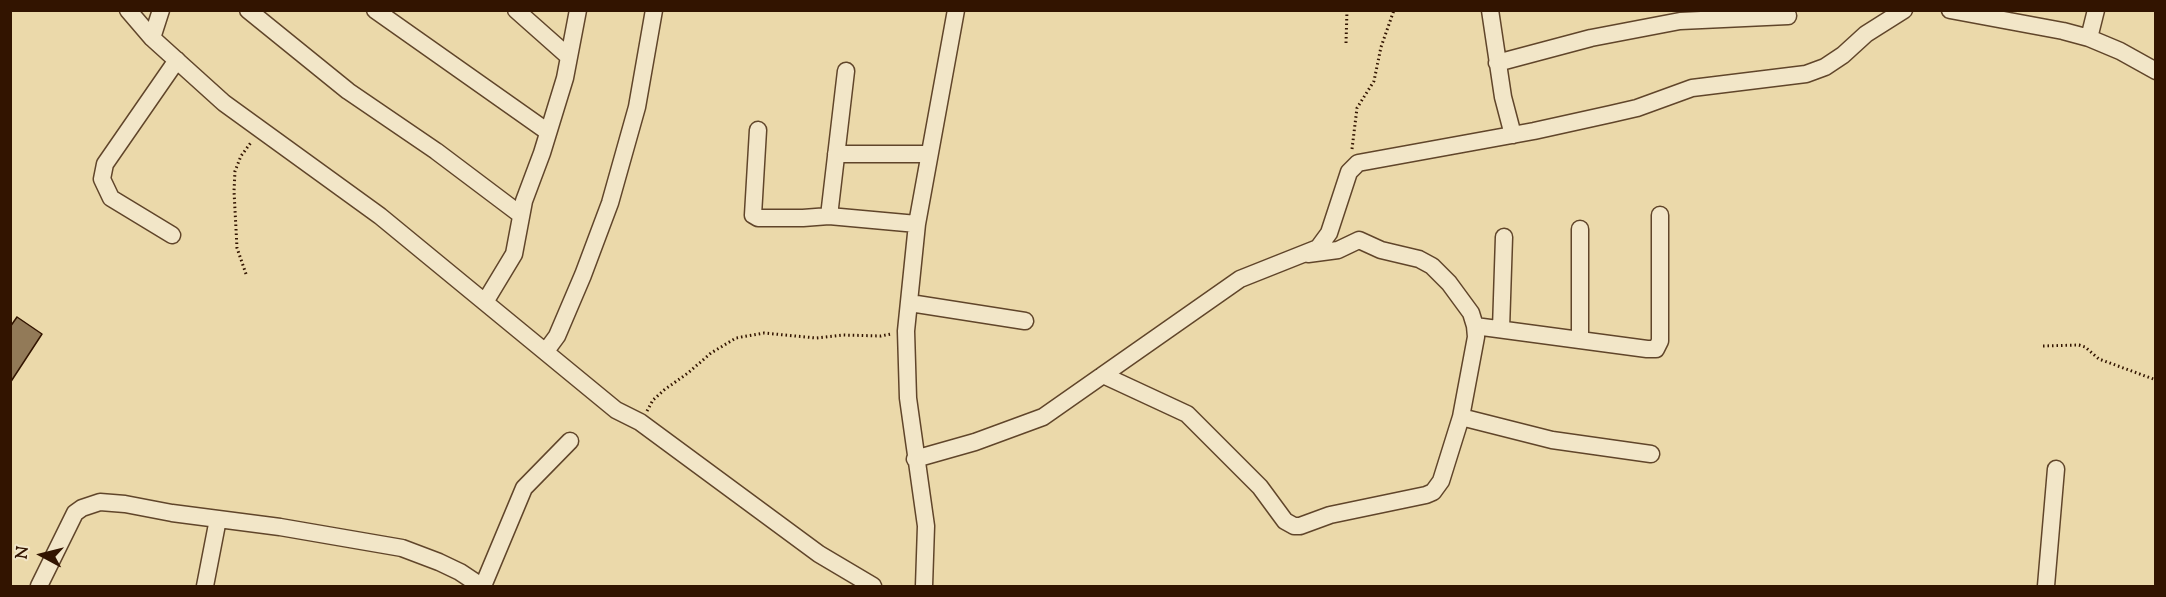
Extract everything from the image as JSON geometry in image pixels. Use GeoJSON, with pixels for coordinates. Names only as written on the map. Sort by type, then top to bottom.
{"type":"FeatureCollection","features":[{"type":"Feature","properties":{"kind":"street"},"geometry":{"type":"LineString","coordinates":[[128,10],[152,38],[224,103],[380,216],[616,410],[640,422],[819,554],[873,586]]}},
{"type":"Feature","properties":{"kind":"street"},"geometry":{"type":"LineString","coordinates":[[152,38],[162,10]]}},
{"type":"Feature","properties":{"kind":"street"},"geometry":{"type":"LineString","coordinates":[[248,10],[348,91],[436,151],[521,215]]}},
{"type":"Feature","properties":{"kind":"street"},"geometry":{"type":"LineString","coordinates":[[375,10],[548,132]]}},
{"type":"Feature","properties":{"kind":"street"},"geometry":{"type":"LineString","coordinates":[[516,10],[569,57]]}},
{"type":"Feature","properties":{"kind":"street"},"geometry":{"type":"LineString","coordinates":[[485,302],[514,254],[524,201],[565,78],[578,10]]}},
{"type":"Feature","properties":{"kind":"street"},"geometry":{"type":"LineString","coordinates":[[546,351],[557,336],[584,275],[610,203],[637,107],[654,10]]}},
{"type":"Feature","properties":{"kind":"street"},"geometry":{"type":"LineString","coordinates":[[924,586],[926,526],[908,398],[906,331],[917,224],[956,10]]}},
{"type":"Feature","properties":{"kind":"street"},"geometry":{"type":"LineString","coordinates":[[1490,10],[1503,97],[1513,135]]}},
{"type":"Feature","properties":{"kind":"street"},"geometry":{"type":"LineString","coordinates":[[1304,255],[1324,242],[1351,169],[1363,161],[1513,135],[1637,108],[1692,88],[1806,74],[1825,67],[1843,55],[1866,34],[1904,10]]}},
{"type":"Feature","properties":{"kind":"street"},"geometry":{"type":"LineString","coordinates":[[1950,10],[2089,38],[2120,51],[2156,71]]}},
{"type":"Feature","properties":{"kind":"street"},"geometry":{"type":"LineString","coordinates":[[2089,38],[2096,10]]}},
{"type":"Feature","properties":{"kind":"street"},"geometry":{"type":"LineString","coordinates":[[1497,63],[1591,38],[1680,21],[1788,16]]}},
{"type":"Feature","properties":{"kind":"street"},"geometry":{"type":"LineString","coordinates":[[172,235],[111,198],[102,179],[105,164],[177,60]]}},
{"type":"Feature","properties":{"kind":"street"},"geometry":{"type":"LineString","coordinates":[[829,216],[846,71]]}},
{"type":"Feature","properties":{"kind":"street"},"geometry":{"type":"LineString","coordinates":[[758,130],[753,215],[758,218],[829,216],[917,224]]}},
{"type":"Feature","properties":{"kind":"street"},"geometry":{"type":"LineString","coordinates":[[836,154],[929,154]]}},
{"type":"Feature","properties":{"kind":"street"},"geometry":{"type":"LineString","coordinates":[[1475,326],[1656,349],[1660,341],[1660,215]]}},
{"type":"Feature","properties":{"kind":"street"},"geometry":{"type":"LineString","coordinates":[[1580,229],[1580,340]]}},
{"type":"Feature","properties":{"kind":"street"},"geometry":{"type":"LineString","coordinates":[[1502,329],[1504,237]]}},
{"type":"Feature","properties":{"kind":"street"},"geometry":{"type":"LineString","coordinates":[[915,459],[975,442],[1043,417],[1240,279],[1274,264],[1304,255],[1338,250],[1359,240],[1381,250],[1419,259],[1432,266],[1449,283],[1471,313],[1475,326],[1476,337],[1461,417],[1441,481],[1433,492],[1330,515],[1300,526],[1294,526],[1285,521],[1260,487],[1186,414],[1166,402],[1103,375]]}},
{"type":"Feature","properties":{"kind":"street"},"geometry":{"type":"LineString","coordinates":[[910,303],[1025,321]]}},
{"type":"Feature","properties":{"kind":"street"},"geometry":{"type":"LineString","coordinates":[[1461,417],[1552,440],[1651,454]]}},
{"type":"Feature","properties":{"kind":"street"},"geometry":{"type":"LineString","coordinates":[[39,586],[75,513],[100,502],[280,527],[402,548],[439,562],[482,586],[524,488],[570,441]]}},
{"type":"Feature","properties":{"kind":"street"},"geometry":{"type":"LineString","coordinates":[[2046,586],[2056,469]]}},
{"type":"Feature","properties":{"kind":"street"},"geometry":{"type":"LineString","coordinates":[[205,586],[218,519]]}},
{"type":"Feature","properties":{"kind":"path"},"geometry":{"type":"LineString","coordinates":[[1346,43],[1347,10]]}},
{"type":"Feature","properties":{"kind":"path"},"geometry":{"type":"LineString","coordinates":[[1351,169],[1357,108],[1374,81],[1381,47],[1394,10]]}},
{"type":"Feature","properties":{"kind":"path"},"geometry":{"type":"LineString","coordinates":[[246,274],[237,248],[235,171],[241,156],[261,130]]}},
{"type":"Feature","properties":{"kind":"path"},"geometry":{"type":"LineString","coordinates":[[640,422],[653,400],[664,390],[688,373],[711,352],[736,338],[764,333],[816,338],[843,335],[881,336],[906,331]]}},
{"type":"Feature","properties":{"kind":"path"},"geometry":{"type":"LineString","coordinates":[[2043,346],[2079,345],[2085,347],[2099,359],[2156,380]]}},
{"type":"Feature","properties":{"kind":"building"},"geometry":{"type":"Polygon","coordinates":[[[17,317],[42,334],[10,383],[10,327],[17,317]]]}}]}
